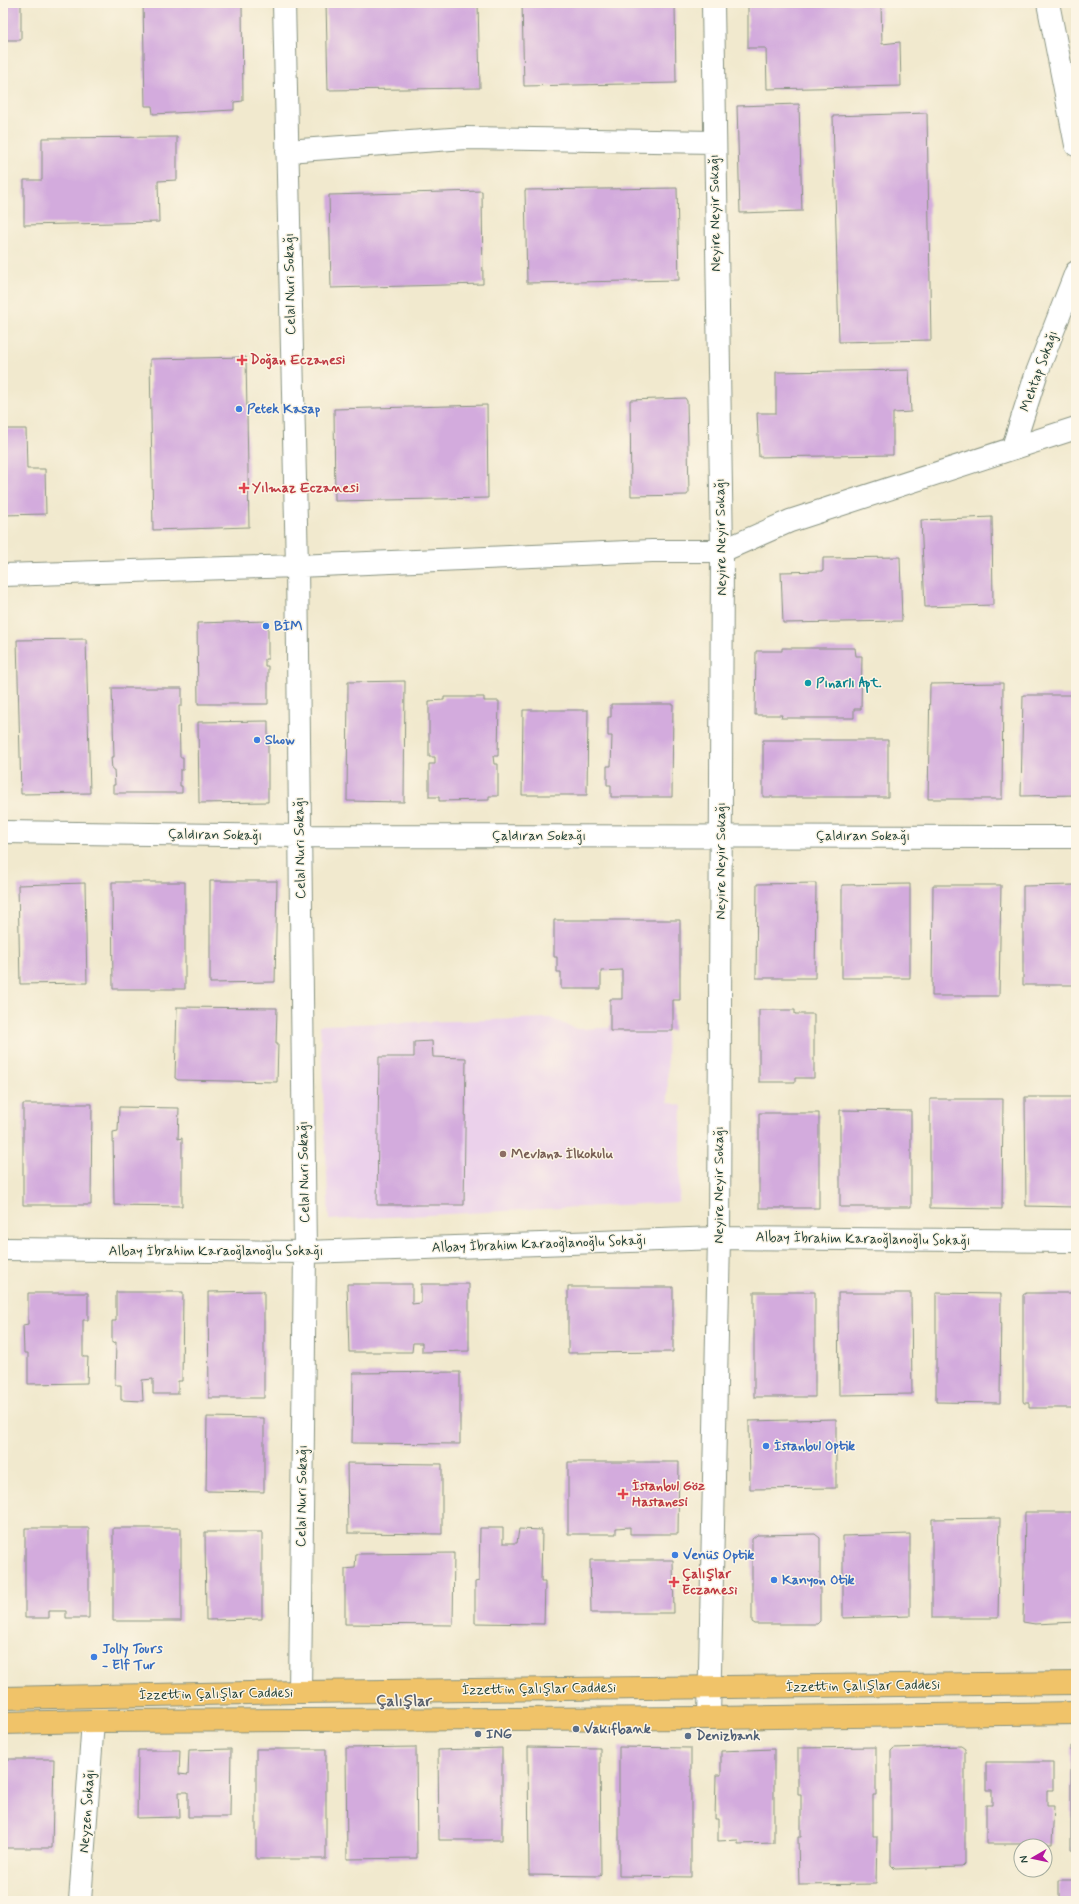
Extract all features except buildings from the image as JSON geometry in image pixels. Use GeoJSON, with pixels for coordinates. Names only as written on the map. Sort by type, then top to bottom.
{"type":"FeatureCollection","features":[{"type":"Feature","properties":{"kind":"main road","name":"İzzettin Çalışlar Caddesi"},"geometry":{"type":"LineString","coordinates":[[3,1698],[300,1692],[1076,1683]]}},
{"type":"Feature","properties":{"kind":"main road","name":"İzzettin Çalışlar Caddesi"},"geometry":{"type":"LineString","coordinates":[[3,1723],[93,1721],[709,1718],[1076,1713]]}},
{"type":"Feature","properties":{"kind":"street","name":"Celal Nuri Sokağı"},"geometry":{"type":"LineString","coordinates":[[284,3],[297,566],[305,1252],[300,1692]]}},
{"type":"Feature","properties":{"kind":"street","name":"Neyire Neyir Sokağı"},"geometry":{"type":"LineString","coordinates":[[709,1718],[719,1238],[722,551],[714,142],[713,3]]}},
{"type":"Feature","properties":{"kind":"street"},"geometry":{"type":"LineString","coordinates":[[1048,3],[1076,145]]}},
{"type":"Feature","properties":{"kind":"street"},"geometry":{"type":"LineString","coordinates":[[287,151],[466,138],[714,142]]}},
{"type":"Feature","properties":{"kind":"street","name":"Mehtap Sokağı"},"geometry":{"type":"LineString","coordinates":[[1013,447],[1036,376],[1076,272]]}},
{"type":"Feature","properties":{"kind":"street"},"geometry":{"type":"LineString","coordinates":[[3,575],[297,566],[652,551],[722,551],[790,520],[1013,447],[1075,429]]}},
{"type":"Feature","properties":{"kind":"street","name":"Çaldıran Sokağı"},"geometry":{"type":"LineString","coordinates":[[3,832],[300,836],[1076,837]]}},
{"type":"Feature","properties":{"kind":"street","name":"Albay İbrahim Karaoğlanoğlu Sokağı"},"geometry":{"type":"LineString","coordinates":[[3,1249],[305,1252],[719,1238],[1076,1241]]}},
{"type":"Feature","properties":{"kind":"street","name":"Neyzen Sokağı"},"geometry":{"type":"LineString","coordinates":[[80,1901],[93,1721]]}},
{"type":"Feature","properties":{"kind":"shaded area","name":"Mevlana İlkokulu"},"geometry":{"type":"Polygon","coordinates":[[[550,1018],[577,1029],[667,1025],[668,1102],[682,1106],[679,1202],[329,1220],[320,1025],[550,1018]]]}},
{"type":"Feature","properties":{"kind":"place","name":"Doğan Eczanesi"},"geometry":{"type":"Point","coordinates":[242,360]}},
{"type":"Feature","properties":{"kind":"place","name":"Petek Kasap"},"geometry":{"type":"Point","coordinates":[239,409]}},
{"type":"Feature","properties":{"kind":"place","name":"Yılmaz Eczanesi"},"geometry":{"type":"Point","coordinates":[244,488]}},
{"type":"Feature","properties":{"kind":"place","name":"BİM"},"geometry":{"type":"Point","coordinates":[266,626]}},
{"type":"Feature","properties":{"kind":"place","name":"Pınarlı Apt."},"geometry":{"type":"Point","coordinates":[808,683]}},
{"type":"Feature","properties":{"kind":"place","name":"Show"},"geometry":{"type":"Point","coordinates":[257,740]}},
{"type":"Feature","properties":{"kind":"place","name":"Mevlana İlkokulu"},"geometry":{"type":"Point","coordinates":[503,1154]}},
{"type":"Feature","properties":{"kind":"place","name":"İstanbul Optik"},"geometry":{"type":"Point","coordinates":[766,1446]}},
{"type":"Feature","properties":{"kind":"place","name":"İstanbul Göz Hastanesi"},"geometry":{"type":"Point","coordinates":[623,1494]}},
{"type":"Feature","properties":{"kind":"place","name":"Venüs Optik"},"geometry":{"type":"Point","coordinates":[675,1555]}},
{"type":"Feature","properties":{"kind":"place","name":"Kanyon Otik"},"geometry":{"type":"Point","coordinates":[774,1580]}},
{"type":"Feature","properties":{"kind":"place","name":"Çalışlar Eczanesi"},"geometry":{"type":"Point","coordinates":[674,1582]}},
{"type":"Feature","properties":{"kind":"place","name":"Jolly Tours - Elf Tur"},"geometry":{"type":"Point","coordinates":[94,1657]}},
{"type":"Feature","properties":{"kind":"place","name":"Vakıfbank"},"geometry":{"type":"Point","coordinates":[576,1729]}},
{"type":"Feature","properties":{"kind":"place","name":"ING"},"geometry":{"type":"Point","coordinates":[478,1734]}},
{"type":"Feature","properties":{"kind":"place","name":"Denizbank"},"geometry":{"type":"Point","coordinates":[688,1736]}},
{"type":"Feature","properties":{"kind":"district","name":"Çalışlar"},"geometry":{"type":"Point","coordinates":[404,1701]}}]}
